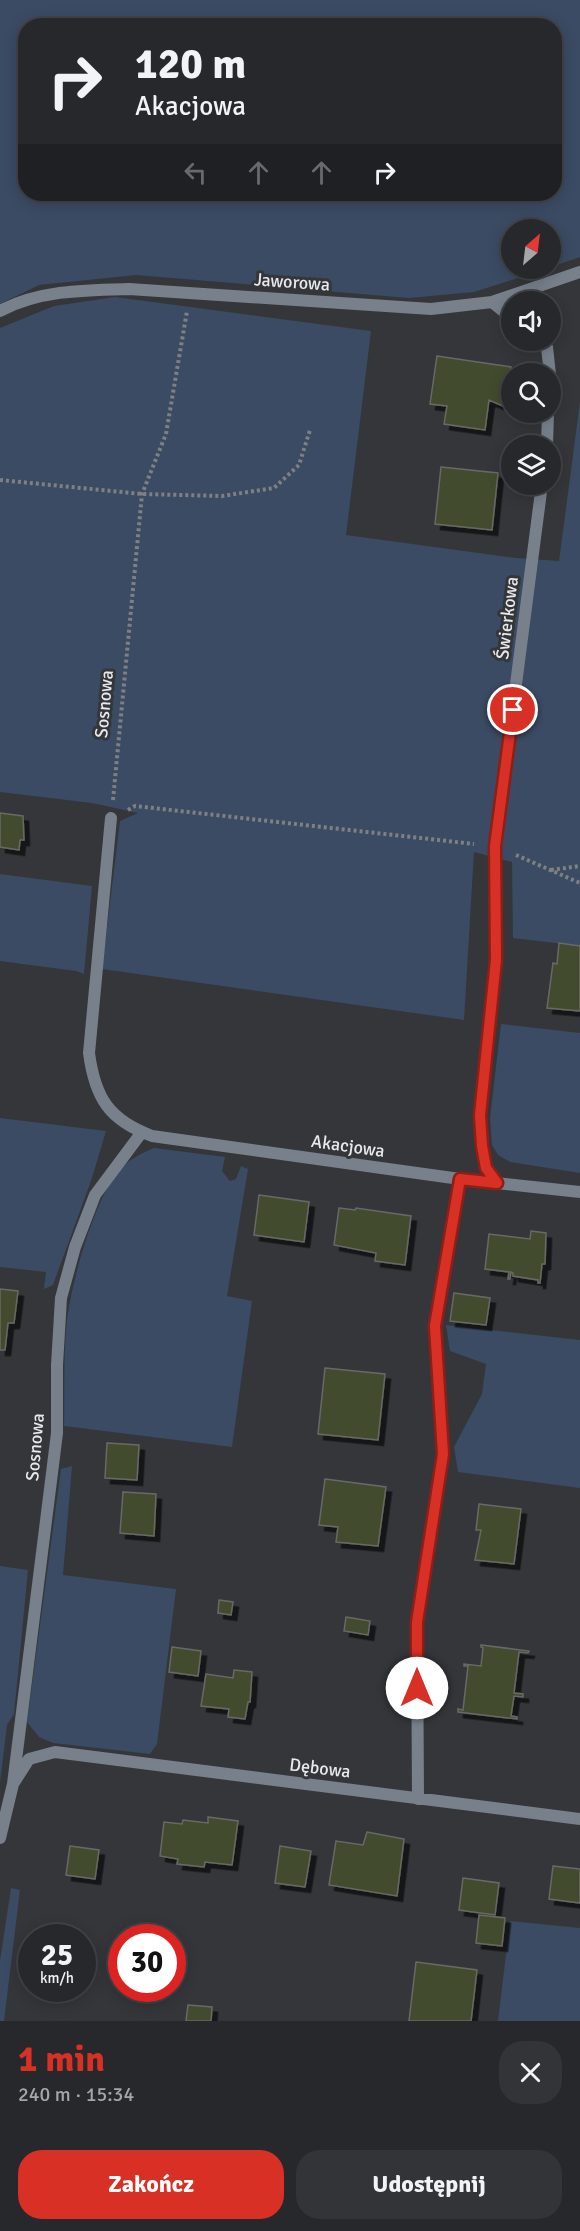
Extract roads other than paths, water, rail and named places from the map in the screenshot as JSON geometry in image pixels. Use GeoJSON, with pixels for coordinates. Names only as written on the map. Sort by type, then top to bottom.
{"type":"FeatureCollection","features":[{"type":"Feature","properties":{"kind":"street","name":"Jaworowa"},"geometry":{"type":"LineString","coordinates":[[0,312],[11,306],[42,297],[83,290],[129,289],[431,309],[492,302],[580,272]]}},
{"type":"Feature","properties":{"kind":"street"},"geometry":{"type":"LineString","coordinates":[[492,302],[501,309]]}},
{"type":"Feature","properties":{"kind":"street","name":"Świerkowa"},"geometry":{"type":"LineString","coordinates":[[497,1183],[486,1168],[480,1115],[496,960],[495,846],[541,495]]}},
{"type":"Feature","properties":{"kind":"street","name":"Akacjowa"},"geometry":{"type":"LineString","coordinates":[[111,819],[89,1053],[92,1073],[101,1097],[116,1118],[134,1130],[162,1138],[460,1179],[580,1192]]}},
{"type":"Feature","properties":{"kind":"street","name":"Sosnowa"},"geometry":{"type":"LineString","coordinates":[[0,1838],[12,1784],[57,1433],[57,1365],[61,1298],[75,1247],[95,1195],[142,1132]]}},
{"type":"Feature","properties":{"kind":"street"},"geometry":{"type":"LineString","coordinates":[[418,1799],[417,1622],[443,1454],[435,1326],[460,1179]]}},
{"type":"Feature","properties":{"kind":"street","name":"Sosnowa"},"geometry":{"type":"LineString","coordinates":[[12,1784],[29,1759],[55,1752]]}},
{"type":"Feature","properties":{"kind":"street","name":"Dębowa"},"geometry":{"type":"LineString","coordinates":[[55,1752],[580,1819]]}}]}
